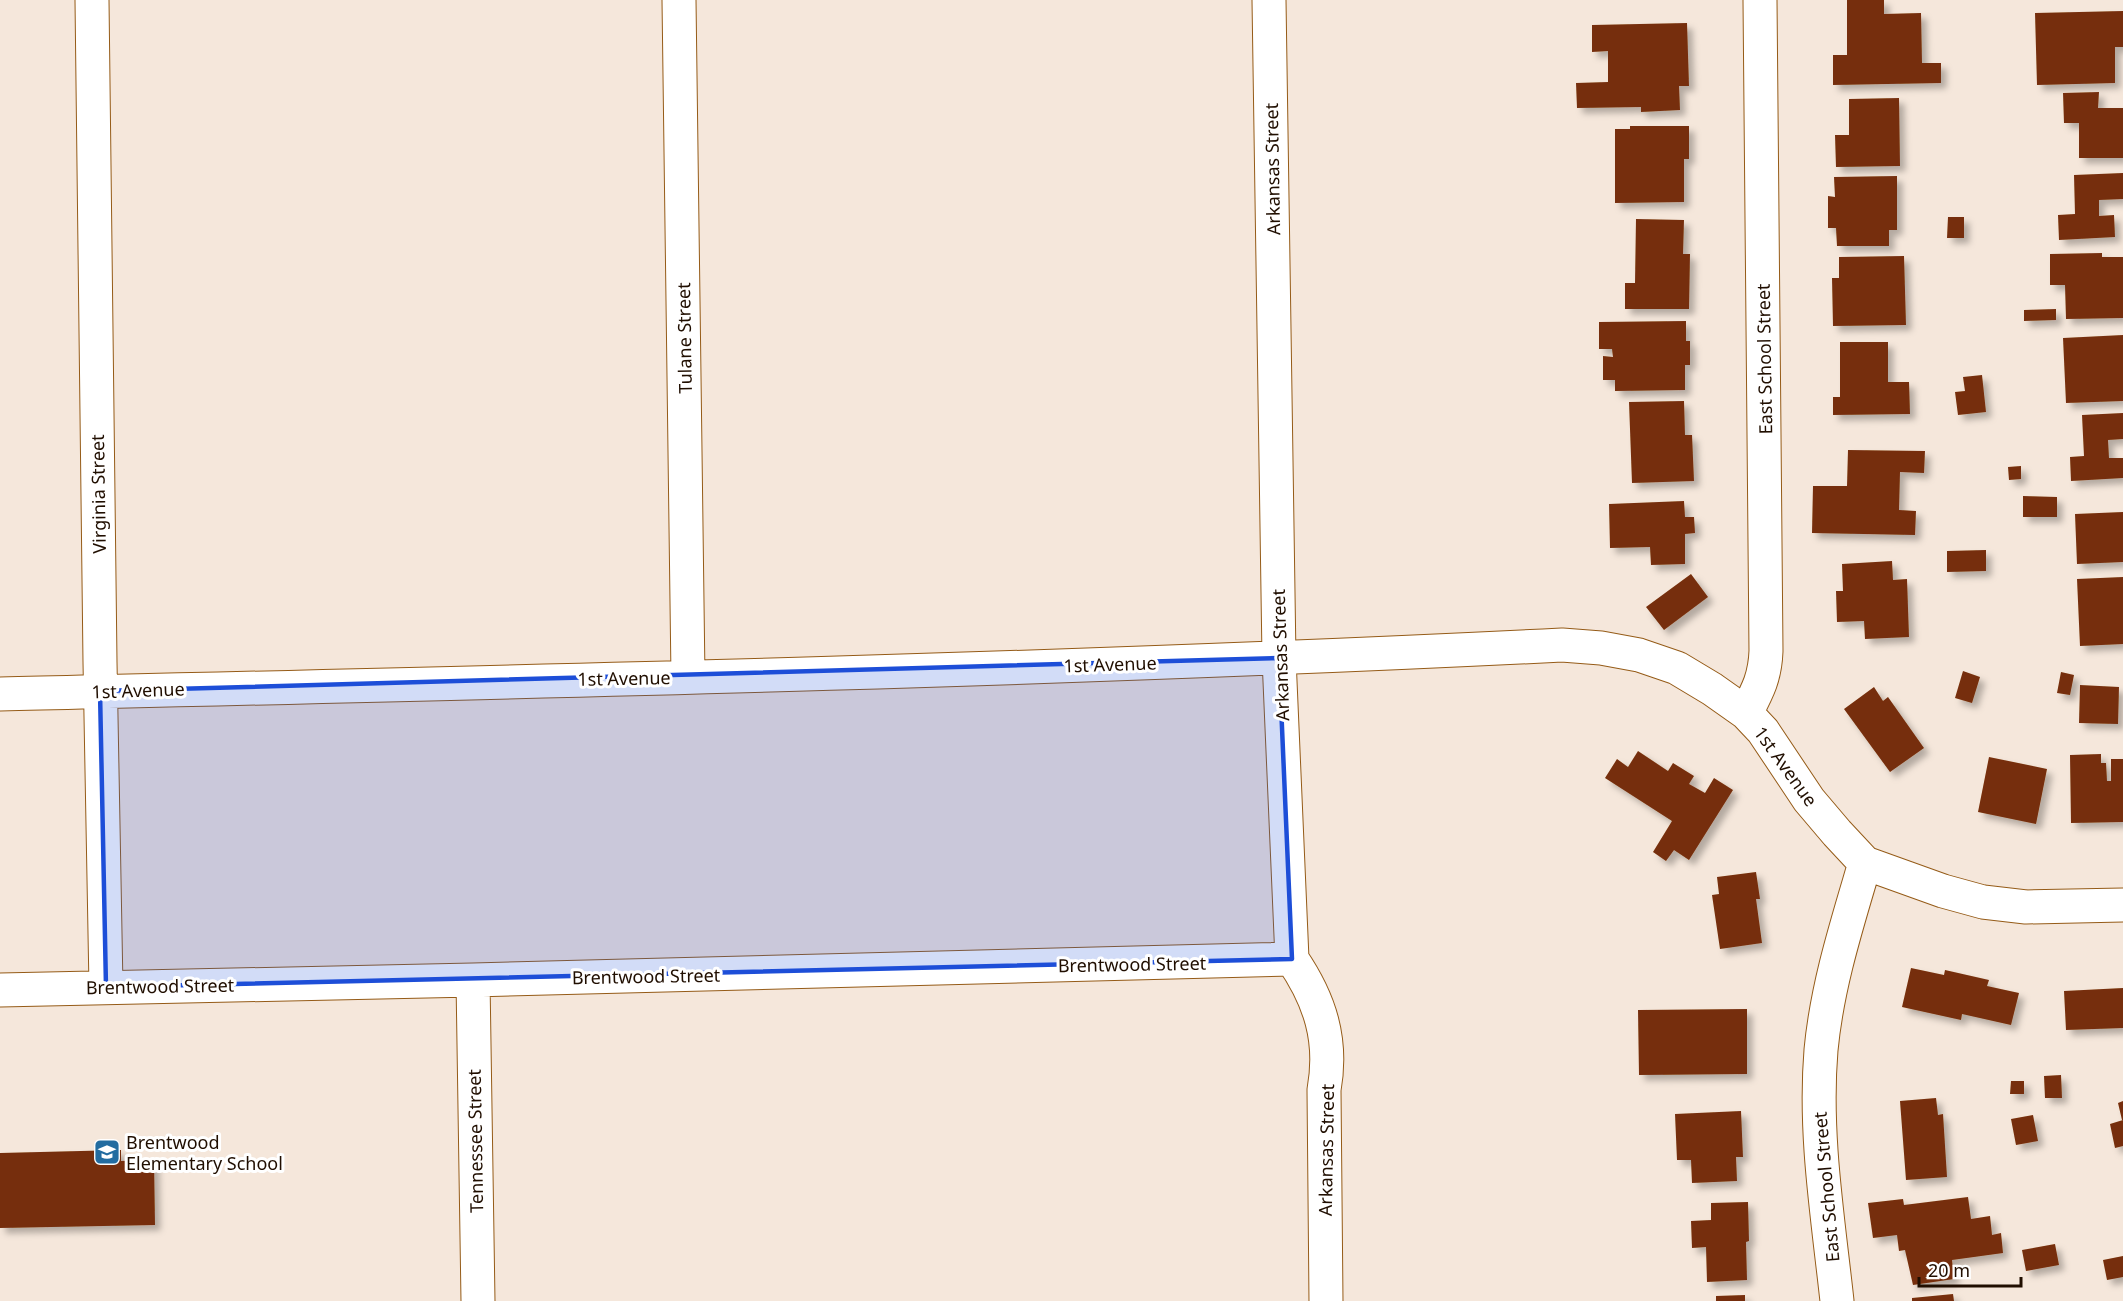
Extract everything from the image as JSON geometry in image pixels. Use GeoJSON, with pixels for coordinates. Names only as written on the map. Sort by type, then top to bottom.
{"type":"FeatureCollection","features":[{"type":"Feature","properties":{"kind":"street","name":"Virginia Street"},"geometry":{"type":"LineString","coordinates":[[92,0],[100,692],[106,987]]}},
{"type":"Feature","properties":{"kind":"street","name":"Tulane Street"},"geometry":{"type":"LineString","coordinates":[[679,0],[688,677]]}},
{"type":"Feature","properties":{"kind":"street","name":"Arkansas Street"},"geometry":{"type":"LineString","coordinates":[[1269,0],[1279,658],[1292,959],[1306,980],[1320,1011],[1326,1033],[1324,1090],[1326,1301]]}},
{"type":"Feature","properties":{"kind":"street","name":"East School Street"},"geometry":{"type":"LineString","coordinates":[[1746,713],[1760,687],[1765,670],[1766,651],[1760,0]]}},
{"type":"Feature","properties":{"kind":"street","name":"1st Avenue"},"geometry":{"type":"LineString","coordinates":[[0,694],[688,677],[1279,658],[1562,645],[1601,648],[1639,655],[1677,668],[1746,713],[1763,731],[1809,800],[1865,863],[1943,891],[1983,902],[2026,908],[2123,905]]}},
{"type":"Feature","properties":{"kind":"street","name":"East School Street"},"geometry":{"type":"LineString","coordinates":[[1837,1301],[1819,1134],[1821,1050],[1827,1006],[1865,863]]}},
{"type":"Feature","properties":{"kind":"street","name":"Brentwood Street"},"geometry":{"type":"LineString","coordinates":[[0,990],[1292,959]]}},
{"type":"Feature","properties":{"kind":"street","name":"Tennessee Street"},"geometry":{"type":"LineString","coordinates":[[473,980],[478,1301]]}},
{"type":"Feature","properties":{"kind":"highlighted area"},"geometry":{"type":"Polygon","coordinates":[[[1279,658],[1292,959],[106,987],[100,691],[1279,658]]]}},
{"type":"Feature","properties":{"kind":"building"},"geometry":{"type":"Polygon","coordinates":[[[1847,0],[1884,0],[1884,14],[1921,13],[1922,63],[1941,63],[1941,83],[1833,85],[1833,55],[1847,55],[1847,0]]]}},
{"type":"Feature","properties":{"kind":"building"},"geometry":{"type":"Polygon","coordinates":[[[2123,11],[2123,47],[2115,47],[2115,83],[2037,85],[2035,13],[2123,11]]]}},
{"type":"Feature","properties":{"kind":"building"},"geometry":{"type":"Polygon","coordinates":[[[1687,23],[1689,86],[1679,86],[1680,110],[1641,112],[1641,107],[1577,108],[1576,83],[1608,82],[1608,51],[1592,52],[1592,25],[1687,23]]]}},
{"type":"Feature","properties":{"kind":"building"},"geometry":{"type":"Polygon","coordinates":[[[2099,92],[2098,108],[2123,108],[2123,158],[2079,158],[2079,123],[2064,123],[2063,93],[2099,92]]]}},
{"type":"Feature","properties":{"kind":"building"},"geometry":{"type":"Polygon","coordinates":[[[1899,98],[1900,166],[1836,167],[1835,135],[1849,135],[1849,99],[1899,98]]]}},
{"type":"Feature","properties":{"kind":"building"},"geometry":{"type":"Polygon","coordinates":[[[1630,126],[1689,126],[1689,159],[1684,159],[1684,202],[1615,203],[1615,129],[1630,129],[1630,126]]]}},
{"type":"Feature","properties":{"kind":"building"},"geometry":{"type":"Polygon","coordinates":[[[2123,173],[2123,199],[2099,200],[2099,216],[2114,215],[2115,237],[2059,240],[2058,215],[2075,214],[2074,175],[2123,173]]]}},
{"type":"Feature","properties":{"kind":"building"},"geometry":{"type":"Polygon","coordinates":[[[1897,176],[1897,230],[1889,230],[1889,246],[1837,246],[1836,228],[1828,228],[1828,196],[1835,197],[1834,177],[1897,176]]]}},
{"type":"Feature","properties":{"kind":"building"},"geometry":{"type":"Polygon","coordinates":[[[1948,217],[1964,217],[1964,238],[1947,238],[1948,217]]]}},
{"type":"Feature","properties":{"kind":"building"},"geometry":{"type":"Polygon","coordinates":[[[1636,219],[1684,220],[1683,254],[1690,254],[1689,309],[1625,309],[1625,283],[1635,283],[1636,219]]]}},
{"type":"Feature","properties":{"kind":"building"},"geometry":{"type":"Polygon","coordinates":[[[2102,253],[2102,257],[2123,257],[2123,318],[2066,319],[2065,285],[2050,285],[2050,254],[2102,253]]]}},
{"type":"Feature","properties":{"kind":"building"},"geometry":{"type":"Polygon","coordinates":[[[1904,256],[1906,325],[1833,326],[1832,278],[1839,278],[1839,257],[1904,256]]]}},
{"type":"Feature","properties":{"kind":"building"},"geometry":{"type":"Polygon","coordinates":[[[2056,309],[2056,320],[2024,321],[2024,310],[2056,309]]]}},
{"type":"Feature","properties":{"kind":"building"},"geometry":{"type":"Polygon","coordinates":[[[1686,321],[1686,341],[1690,341],[1690,365],[1685,365],[1685,390],[1615,391],[1615,380],[1603,380],[1603,356],[1613,357],[1612,349],[1599,349],[1599,322],[1686,321]]]}},
{"type":"Feature","properties":{"kind":"building"},"geometry":{"type":"Polygon","coordinates":[[[2123,335],[2123,401],[2066,403],[2063,338],[2123,335]]]}},
{"type":"Feature","properties":{"kind":"building"},"geometry":{"type":"Polygon","coordinates":[[[1840,342],[1888,342],[1888,382],[1909,382],[1910,414],[1833,415],[1833,397],[1840,397],[1840,342]]]}},
{"type":"Feature","properties":{"kind":"building"},"geometry":{"type":"Polygon","coordinates":[[[1982,375],[1986,412],[1958,415],[1955,392],[1965,391],[1963,377],[1982,375]]]}},
{"type":"Feature","properties":{"kind":"building"},"geometry":{"type":"Polygon","coordinates":[[[1684,401],[1685,435],[1692,435],[1694,481],[1632,483],[1629,402],[1684,401]]]}},
{"type":"Feature","properties":{"kind":"building"},"geometry":{"type":"Polygon","coordinates":[[[2123,413],[2123,439],[2108,440],[2109,458],[2123,458],[2123,478],[2071,481],[2070,457],[2084,456],[2082,415],[2123,413]]]}},
{"type":"Feature","properties":{"kind":"building"},"geometry":{"type":"Polygon","coordinates":[[[1848,450],[1925,451],[1924,473],[1900,472],[1899,510],[1916,511],[1915,535],[1812,533],[1813,486],[1847,486],[1848,450]]]}},
{"type":"Feature","properties":{"kind":"building"},"geometry":{"type":"Polygon","coordinates":[[[2021,466],[2021,479],[2009,480],[2008,467],[2021,466]]]}},
{"type":"Feature","properties":{"kind":"building"},"geometry":{"type":"Polygon","coordinates":[[[2023,496],[2057,497],[2057,517],[2023,517],[2023,496]]]}},
{"type":"Feature","properties":{"kind":"building"},"geometry":{"type":"Polygon","coordinates":[[[1684,501],[1685,517],[1694,517],[1695,533],[1685,534],[1685,564],[1651,565],[1650,547],[1610,548],[1609,504],[1684,501]]]}},
{"type":"Feature","properties":{"kind":"building"},"geometry":{"type":"Polygon","coordinates":[[[2123,512],[2123,562],[2077,564],[2075,514],[2123,512]]]}},
{"type":"Feature","properties":{"kind":"building"},"geometry":{"type":"Polygon","coordinates":[[[1986,550],[1986,571],[1947,572],[1947,551],[1986,550]]]}},
{"type":"Feature","properties":{"kind":"building"},"geometry":{"type":"Polygon","coordinates":[[[1892,561],[1893,580],[1907,579],[1909,637],[1865,639],[1864,621],[1837,622],[1836,591],[1843,591],[1842,564],[1892,561]]]}},
{"type":"Feature","properties":{"kind":"building"},"geometry":{"type":"Polygon","coordinates":[[[1691,574],[1708,597],[1664,630],[1646,607],[1691,574]]]}},
{"type":"Feature","properties":{"kind":"building"},"geometry":{"type":"Polygon","coordinates":[[[2123,577],[2123,644],[2080,646],[2077,579],[2123,577]]]}},
{"type":"Feature","properties":{"kind":"building"},"geometry":{"type":"Polygon","coordinates":[[[1963,671],[1980,677],[1972,703],[1955,698],[1963,671]]]}},
{"type":"Feature","properties":{"kind":"building"},"geometry":{"type":"Polygon","coordinates":[[[2061,672],[2074,675],[2070,695],[2057,693],[2061,672]]]}},
{"type":"Feature","properties":{"kind":"building"},"geometry":{"type":"Polygon","coordinates":[[[2080,685],[2119,687],[2118,724],[2079,723],[2080,685]]]}},
{"type":"Feature","properties":{"kind":"building"},"geometry":{"type":"Polygon","coordinates":[[[1874,687],[1883,701],[1888,697],[1924,748],[1890,772],[1844,709],[1874,687]]]}},
{"type":"Feature","properties":{"kind":"building"},"geometry":{"type":"Polygon","coordinates":[[[1638,751],[1668,771],[1673,763],[1694,776],[1689,784],[1705,793],[1714,778],[1733,790],[1689,860],[1674,850],[1666,861],[1653,852],[1672,821],[1605,778],[1617,759],[1628,767],[1638,751]]]}},
{"type":"Feature","properties":{"kind":"building"},"geometry":{"type":"Polygon","coordinates":[[[2101,754],[2101,763],[2106,763],[2107,781],[2111,781],[2111,759],[2123,759],[2123,822],[2071,823],[2070,755],[2101,754]]]}},
{"type":"Feature","properties":{"kind":"building"},"geometry":{"type":"Polygon","coordinates":[[[1989,757],[2047,769],[2036,824],[1978,812],[1989,757]]]}},
{"type":"Feature","properties":{"kind":"building"},"geometry":{"type":"Polygon","coordinates":[[[1756,872],[1760,899],[1756,899],[1762,943],[1720,949],[1712,895],[1719,894],[1717,877],[1756,872]]]}},
{"type":"Feature","properties":{"kind":"building"},"geometry":{"type":"Polygon","coordinates":[[[1911,968],[1944,975],[1945,970],[1989,980],[1987,986],[2019,993],[2011,1025],[1962,1014],[1961,1020],[1902,1007],[1911,968]]]}},
{"type":"Feature","properties":{"kind":"building"},"geometry":{"type":"Polygon","coordinates":[[[2123,988],[2123,1028],[2066,1030],[2064,991],[2123,988]]]}},
{"type":"Feature","properties":{"kind":"building"},"geometry":{"type":"Polygon","coordinates":[[[1747,1009],[1747,1074],[1639,1075],[1638,1010],[1747,1009]]]}},
{"type":"Feature","properties":{"kind":"building"},"geometry":{"type":"Polygon","coordinates":[[[2061,1075],[2062,1098],[2045,1098],[2044,1076],[2061,1075]]]}},
{"type":"Feature","properties":{"kind":"building"},"geometry":{"type":"Polygon","coordinates":[[[2011,1081],[2024,1081],[2024,1094],[2010,1094],[2011,1081]]]}},
{"type":"Feature","properties":{"kind":"building"},"geometry":{"type":"Polygon","coordinates":[[[1936,1098],[1938,1115],[1943,1114],[1947,1177],[1906,1180],[1900,1101],[1936,1098]]]}},
{"type":"Feature","properties":{"kind":"building"},"geometry":{"type":"Polygon","coordinates":[[[2123,1101],[2123,1120],[2122,1120],[2118,1103],[2123,1101]]]}},
{"type":"Feature","properties":{"kind":"building"},"geometry":{"type":"Polygon","coordinates":[[[1741,1111],[1743,1157],[1736,1157],[1737,1181],[1692,1183],[1691,1160],[1677,1160],[1675,1114],[1741,1111]]]}},
{"type":"Feature","properties":{"kind":"building"},"geometry":{"type":"Polygon","coordinates":[[[2033,1115],[2038,1141],[2016,1145],[2011,1119],[2033,1115]]]}},
{"type":"Feature","properties":{"kind":"building"},"geometry":{"type":"Polygon","coordinates":[[[2123,1120],[2123,1146],[2115,1148],[2110,1124],[2123,1120]]]}},
{"type":"Feature","properties":{"kind":"building"},"geometry":{"type":"Polygon","coordinates":[[[121,1150],[121,1161],[154,1160],[155,1225],[0,1228],[0,1153],[121,1150]]]}},
{"type":"Feature","properties":{"kind":"building"},"geometry":{"type":"Polygon","coordinates":[[[1968,1197],[1971,1219],[1990,1216],[1992,1235],[2001,1233],[2003,1253],[1952,1260],[1954,1279],[1913,1285],[1905,1250],[1899,1251],[1897,1235],[1873,1238],[1868,1203],[1903,1199],[1904,1205],[1968,1197]]]}},
{"type":"Feature","properties":{"kind":"building"},"geometry":{"type":"Polygon","coordinates":[[[1748,1202],[1747,1280],[1707,1282],[1706,1247],[1692,1248],[1691,1221],[1711,1220],[1711,1203],[1748,1202]]]}},
{"type":"Feature","properties":{"kind":"building"},"geometry":{"type":"Polygon","coordinates":[[[2055,1244],[2059,1265],[2026,1271],[2022,1250],[2055,1244]]]}},
{"type":"Feature","properties":{"kind":"building"},"geometry":{"type":"Polygon","coordinates":[[[2123,1256],[2123,1277],[2107,1280],[2103,1260],[2123,1256]]]}},
{"type":"Feature","properties":{"kind":"building"},"geometry":{"type":"Polygon","coordinates":[[[1953,1294],[1954,1301],[1912,1301],[1912,1298],[1953,1294]]]}},
{"type":"Feature","properties":{"kind":"building"},"geometry":{"type":"Polygon","coordinates":[[[1745,1295],[1745,1301],[1716,1301],[1716,1296],[1745,1295]]]}},
{"type":"Feature","properties":{"kind":"place","name":"Brentwood Elementary School"},"geometry":{"type":"Point","coordinates":[107,1152]}}]}
